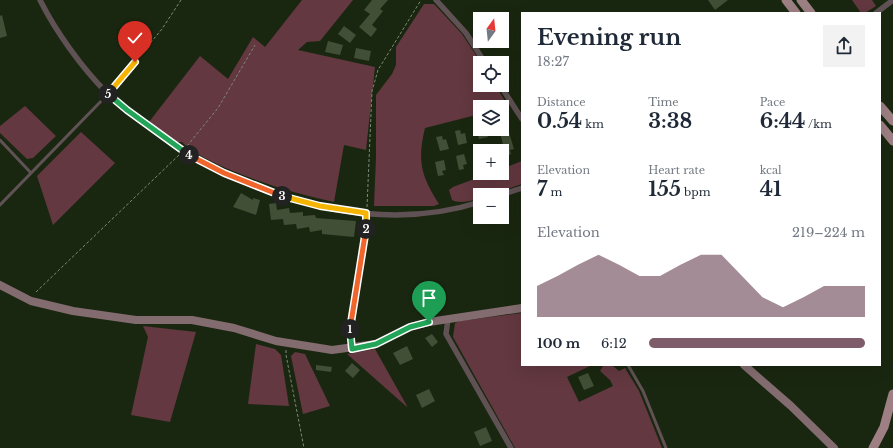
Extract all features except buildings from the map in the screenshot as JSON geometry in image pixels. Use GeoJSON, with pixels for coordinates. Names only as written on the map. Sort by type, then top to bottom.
{"type":"FeatureCollection","features":[{"type":"Feature","properties":{"kind":"main road"},"geometry":{"type":"LineString","coordinates":[[786,0],[795,12]]}},
{"type":"Feature","properties":{"kind":"main road"},"geometry":{"type":"LineString","coordinates":[[801,0],[810,12]]}},
{"type":"Feature","properties":{"kind":"main road"},"geometry":{"type":"LineString","coordinates":[[881,107],[893,121]]}},
{"type":"Feature","properties":{"kind":"main road"},"geometry":{"type":"LineString","coordinates":[[881,127],[893,141]]}},
{"type":"Feature","properties":{"kind":"main road"},"geometry":{"type":"LineString","coordinates":[[873,448],[884,426],[893,394]]}},
{"type":"Feature","properties":{"kind":"street"},"geometry":{"type":"LineString","coordinates":[[40,0],[52,22],[90,74],[108,94],[183,151],[224,173],[288,198],[320,206],[366,213],[416,214],[473,203]]}},
{"type":"Feature","properties":{"kind":"street"},"geometry":{"type":"LineString","coordinates":[[436,0],[466,33],[481,56]]}},
{"type":"Feature","properties":{"kind":"street"},"geometry":{"type":"LineString","coordinates":[[877,12],[893,1]]}},
{"type":"Feature","properties":{"kind":"street"},"geometry":{"type":"LineString","coordinates":[[505,92],[521,117]]}},
{"type":"Feature","properties":{"kind":"street"},"geometry":{"type":"LineString","coordinates":[[509,192],[521,188]]}},
{"type":"Feature","properties":{"kind":"street"},"geometry":{"type":"LineString","coordinates":[[352,349],[350,329],[360,276],[366,213]]}},
{"type":"Feature","properties":{"kind":"street"},"geometry":{"type":"LineString","coordinates":[[0,285],[32,301],[73,311],[136,320],[192,320],[234,328],[287,343],[332,350],[352,349],[376,344],[415,325],[521,308]]}},
{"type":"Feature","properties":{"kind":"street"},"geometry":{"type":"LineString","coordinates":[[448,319],[446,334],[511,448]]}},
{"type":"Feature","properties":{"kind":"street"},"geometry":{"type":"LineString","coordinates":[[745,366],[791,406],[834,448]]}},
{"type":"Feature","properties":{"kind":"lane"},"geometry":{"type":"LineString","coordinates":[[0,205],[108,94]]}},
{"type":"Feature","properties":{"kind":"lane"},"geometry":{"type":"LineString","coordinates":[[0,140],[31,173]]}},
{"type":"Feature","properties":{"kind":"lane"},"geometry":{"type":"LineString","coordinates":[[629,366],[643,391],[666,448]]}},
{"type":"Feature","properties":{"kind":"path"},"geometry":{"type":"LineString","coordinates":[[108,94],[162,29],[181,0]]}},
{"type":"Feature","properties":{"kind":"path"},"geometry":{"type":"LineString","coordinates":[[366,213],[372,91],[378,70],[421,0]]}},
{"type":"Feature","properties":{"kind":"path"},"geometry":{"type":"LineString","coordinates":[[36,292],[183,151],[218,108],[255,45]]}},
{"type":"Feature","properties":{"kind":"path"},"geometry":{"type":"LineString","coordinates":[[287,343],[286,355],[304,448]]}},
{"type":"Feature","properties":{"kind":"shaded area"},"geometry":{"type":"Polygon","coordinates":[[[302,0],[353,0],[320,41],[307,42],[298,50],[375,67],[366,150],[344,145],[334,202],[273,186],[215,163],[189,149],[182,142],[176,142],[149,122],[200,56],[228,79],[253,37],[265,47],[302,0]]]}},
{"type":"Feature","properties":{"kind":"shaded area"},"geometry":{"type":"Polygon","coordinates":[[[852,0],[872,0],[876,6],[867,12],[860,12],[852,0]]]}},
{"type":"Feature","properties":{"kind":"shaded area"},"geometry":{"type":"Polygon","coordinates":[[[424,4],[434,4],[462,34],[476,56],[473,56],[473,92],[499,92],[504,100],[473,100],[473,116],[425,128],[421,150],[422,168],[428,185],[439,204],[434,206],[374,206],[376,95],[392,74],[396,65],[396,47],[424,4]]]}},
{"type":"Feature","properties":{"kind":"shaded area"},"geometry":{"type":"Polygon","coordinates":[[[25,106],[56,136],[33,158],[27,159],[0,133],[0,126],[25,106]]]}},
{"type":"Feature","properties":{"kind":"shaded area"},"geometry":{"type":"Polygon","coordinates":[[[81,132],[115,163],[53,225],[37,176],[81,132]]]}},
{"type":"Feature","properties":{"kind":"shaded area"},"geometry":{"type":"Polygon","coordinates":[[[521,161],[521,184],[509,188],[473,188],[473,200],[462,202],[452,200],[449,190],[473,179],[509,180],[509,166],[521,161]]]}},
{"type":"Feature","properties":{"kind":"shaded area"},"geometry":{"type":"Polygon","coordinates":[[[521,313],[521,366],[590,366],[567,377],[579,402],[613,386],[610,380],[600,371],[603,366],[613,366],[619,371],[625,368],[639,391],[662,448],[515,448],[453,337],[455,323],[460,321],[521,313]]]}},
{"type":"Feature","properties":{"kind":"shaded area"},"geometry":{"type":"Polygon","coordinates":[[[143,326],[196,332],[170,422],[131,415],[148,337],[143,326]]]}},
{"type":"Feature","properties":{"kind":"shaded area"},"geometry":{"type":"Polygon","coordinates":[[[256,344],[275,349],[281,355],[289,406],[248,404],[256,344]]]}},
{"type":"Feature","properties":{"kind":"shaded area"},"geometry":{"type":"Polygon","coordinates":[[[375,349],[407,406],[407,407],[347,354],[375,349]]]}},
{"type":"Feature","properties":{"kind":"shaded area"},"geometry":{"type":"Polygon","coordinates":[[[295,352],[305,354],[330,406],[303,414],[291,356],[295,352]]]}},
{"type":"Feature","properties":{"kind":"route"},"geometry":{"type":"LineString","coordinates":[[135,62],[108,94],[127,110],[192,157],[254,186],[288,198],[320,206],[366,213],[367,221],[360,276],[352,308],[350,329],[352,349],[376,344],[410,327],[429,322]]}}]}
